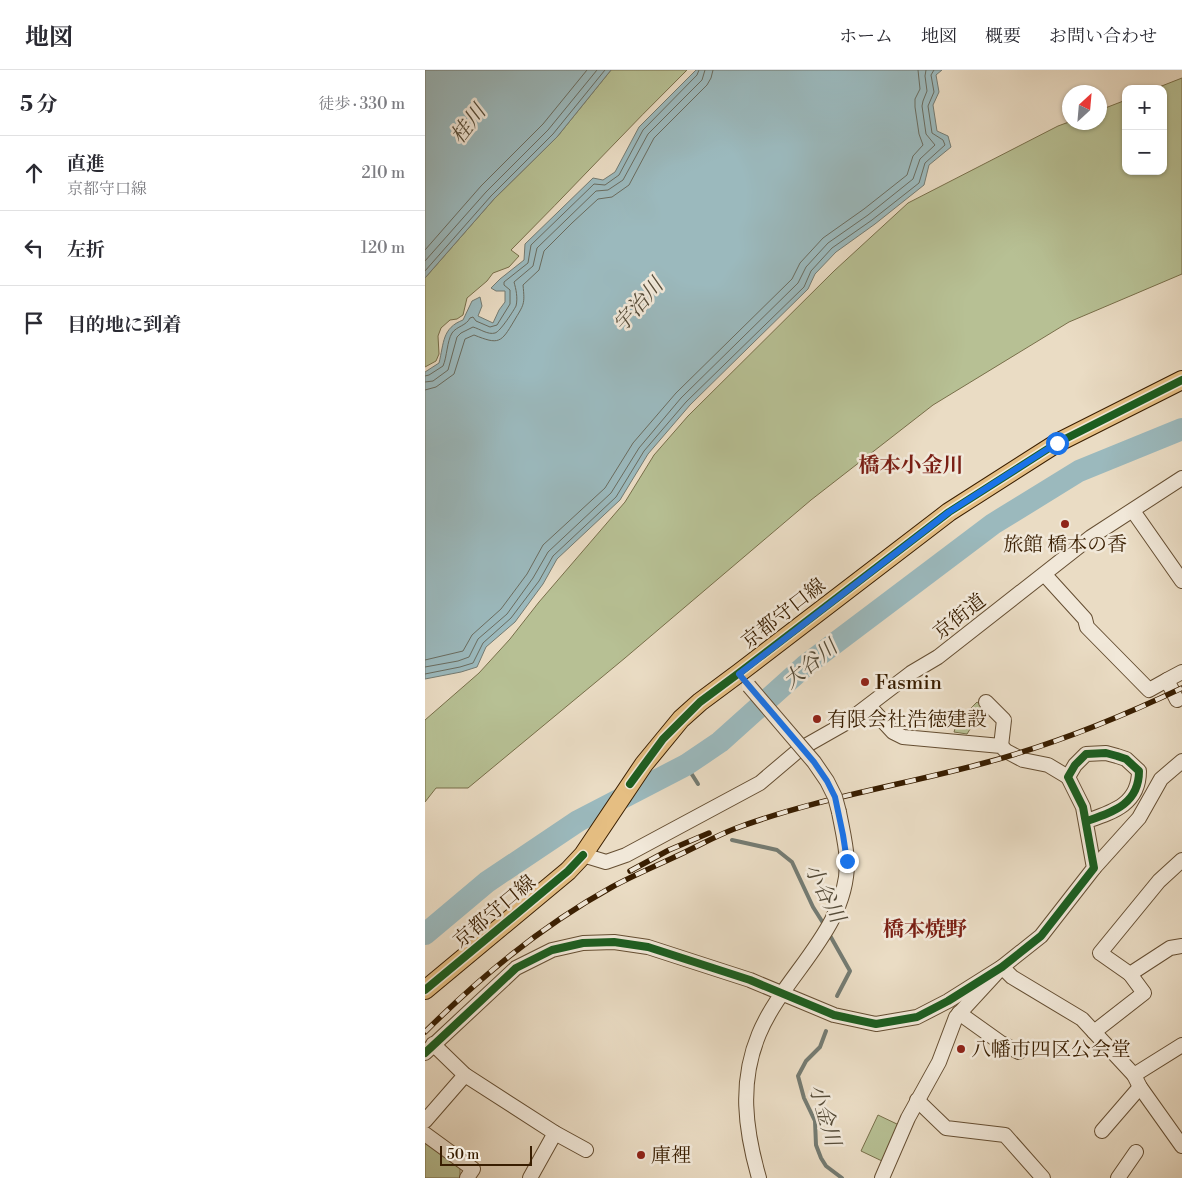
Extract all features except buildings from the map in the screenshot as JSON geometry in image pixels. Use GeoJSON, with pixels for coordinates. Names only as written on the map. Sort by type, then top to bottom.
{"type":"FeatureCollection","features":[{"type":"Feature","properties":{"kind":"main road","name":"京都守口線"},"geometry":{"type":"LineString","coordinates":[[425,990],[568,871],[583,855],[653,751],[681,719],[700,702],[744,680],[949,512],[1057,443],[1182,380]]}},
{"type":"Feature","properties":{"kind":"street","name":"京街道"},"geometry":{"type":"LineString","coordinates":[[583,855],[606,862],[626,855],[760,783],[800,749],[844,724],[911,672],[938,657],[1091,538],[1182,478]]}},
{"type":"Feature","properties":{"kind":"street"},"geometry":{"type":"LineString","coordinates":[[1133,511],[1182,581]]}},
{"type":"Feature","properties":{"kind":"street"},"geometry":{"type":"LineString","coordinates":[[1045,575],[1085,619],[1087,627],[1149,690],[1182,672]]}},
{"type":"Feature","properties":{"kind":"street"},"geometry":{"type":"LineString","coordinates":[[744,680],[814,762],[827,781],[835,797],[839,812],[847,861],[844,884],[830,926],[781,994],[759,1034],[748,1077],[745,1107],[749,1141],[759,1178]]}},
{"type":"Feature","properties":{"kind":"street"},"geometry":{"type":"LineString","coordinates":[[1167,680],[1177,700]]}},
{"type":"Feature","properties":{"kind":"street"},"geometry":{"type":"LineString","coordinates":[[986,702],[1004,720],[1001,746]]}},
{"type":"Feature","properties":{"kind":"street"},"geometry":{"type":"LineString","coordinates":[[869,706],[893,732],[903,736],[1001,746],[1006,751],[1023,760],[1036,761],[1048,765],[1068,777],[1083,807],[1094,868]]}},
{"type":"Feature","properties":{"kind":"street"},"geometry":{"type":"LineString","coordinates":[[1068,777],[1075,765],[1087,754],[1106,753],[1117,756],[1126,759],[1139,771],[1139,781],[1126,803],[1112,812],[1087,821]]}},
{"type":"Feature","properties":{"kind":"street"},"geometry":{"type":"LineString","coordinates":[[586,1150],[555,1133],[465,1075],[429,1048],[516,968],[553,950],[583,943],[614,942],[649,947],[750,980],[834,1015],[876,1024],[917,1017],[948,1001],[1002,967],[1041,936],[1094,868],[1139,818],[1161,779],[1179,767]]}},
{"type":"Feature","properties":{"kind":"street"},"geometry":{"type":"LineString","coordinates":[[1094,1032],[1144,993],[1130,974],[1100,953],[1159,881],[1182,860]]}},
{"type":"Feature","properties":{"kind":"street"},"geometry":{"type":"LineString","coordinates":[[1130,974],[1170,948],[1182,946]]}},
{"type":"Feature","properties":{"kind":"street"},"geometry":{"type":"LineString","coordinates":[[885,1176],[917,1100],[939,1062],[956,1017],[1002,967]]}},
{"type":"Feature","properties":{"kind":"street"},"geometry":{"type":"LineString","coordinates":[[1002,967],[1012,977],[1082,1019],[1137,1081],[1182,1146]]}},
{"type":"Feature","properties":{"kind":"street"},"geometry":{"type":"LineString","coordinates":[[959,1013],[1001,1043],[1019,1052]]}},
{"type":"Feature","properties":{"kind":"street"},"geometry":{"type":"LineString","coordinates":[[1103,1132],[1137,1081],[1182,1045]]}},
{"type":"Feature","properties":{"kind":"street"},"geometry":{"type":"LineString","coordinates":[[425,1121],[465,1075]]}},
{"type":"Feature","properties":{"kind":"street"},"geometry":{"type":"LineString","coordinates":[[917,1100],[946,1128],[1005,1135],[1043,1178]]}},
{"type":"Feature","properties":{"kind":"street"},"geometry":{"type":"LineString","coordinates":[[530,1178],[555,1133]]}},
{"type":"Feature","properties":{"kind":"street"},"geometry":{"type":"LineString","coordinates":[[425,1134],[473,1169],[467,1178]]}},
{"type":"Feature","properties":{"kind":"street"},"geometry":{"type":"LineString","coordinates":[[1124,1176],[1136,1152]]}},
{"type":"Feature","properties":{"kind":"green space"},"geometry":{"type":"Polygon","coordinates":[[[611,70],[687,70],[511,250],[519,256],[509,267],[493,273],[487,281],[467,298],[463,315],[457,319],[450,320],[441,328],[438,336],[439,354],[436,361],[425,367],[425,278],[494,199],[557,137],[611,70]]]}},
{"type":"Feature","properties":{"kind":"green space"},"geometry":{"type":"Polygon","coordinates":[[[1182,78],[1182,274],[1069,322],[933,405],[811,500],[468,788],[436,788],[425,802],[425,720],[479,673],[510,639],[539,602],[625,502],[654,455],[688,416],[834,271],[908,203],[1058,126],[1062,125],[1062,130],[1107,130],[1107,107],[1122,102],[1122,175],[1167,175],[1167,85],[1164,85],[1182,78]]]}},
{"type":"Feature","properties":{"kind":"green space"},"geometry":{"type":"Polygon","coordinates":[[[977,702],[984,707],[967,734],[954,732],[957,722],[977,702]]]}},
{"type":"Feature","properties":{"kind":"green space"},"geometry":{"type":"Polygon","coordinates":[[[878,1115],[899,1125],[882,1161],[861,1151],[878,1115]]]}},
{"type":"Feature","properties":{"kind":"green space"},"geometry":{"type":"Polygon","coordinates":[[[425,1141],[460,1166],[460,1178],[425,1178],[425,1141]]]}},
{"type":"Feature","properties":{"kind":"water","name":"桂川"},"geometry":{"type":"Polygon","coordinates":[[[425,70],[611,70],[557,137],[494,199],[425,278],[425,70]]]}},
{"type":"Feature","properties":{"kind":"water","name":"宇治川"},"geometry":{"type":"Polygon","coordinates":[[[696,70],[942,70],[936,75],[939,92],[933,105],[937,131],[948,136],[951,147],[929,165],[924,185],[836,252],[815,274],[808,289],[690,405],[648,454],[620,500],[557,559],[543,584],[515,622],[486,647],[477,667],[425,679],[425,372],[439,363],[447,332],[456,323],[463,320],[472,301],[480,297],[482,306],[478,316],[493,323],[505,302],[505,291],[496,291],[491,288],[524,260],[525,244],[593,178],[603,180],[615,172],[639,127],[696,70]]]}},
{"type":"Feature","properties":{"kind":"waterway","name":"大谷川"},"geometry":{"type":"LineString","coordinates":[[425,934],[487,882],[578,821],[686,765],[720,742],[806,665],[993,524],[1079,471],[1182,429]]}},
{"type":"Feature","properties":{"kind":"waterway","name":"小金川"},"geometry":{"type":"LineString","coordinates":[[686,765],[698,784]]}},
{"type":"Feature","properties":{"kind":"waterway","name":"小谷川"},"geometry":{"type":"LineString","coordinates":[[732,840],[777,850],[792,862],[813,907],[825,926]]}},
{"type":"Feature","properties":{"kind":"waterway","name":"小谷川"},"geometry":{"type":"LineString","coordinates":[[828,932],[850,971],[837,996]]}},
{"type":"Feature","properties":{"kind":"waterway","name":"小金川"},"geometry":{"type":"LineString","coordinates":[[826,1031],[820,1047],[806,1061],[798,1076],[804,1098],[815,1121],[816,1145],[821,1158],[826,1166],[842,1178]]}},
{"type":"Feature","properties":{"kind":"railway"},"geometry":{"type":"LineString","coordinates":[[425,1032],[490,972],[561,918],[620,883],[734,829],[796,809],[988,762],[1038,747],[1111,720],[1182,688]]}},
{"type":"Feature","properties":{"kind":"railway"},"geometry":{"type":"LineString","coordinates":[[630,871],[669,850],[709,833]]}},
{"type":"Feature","properties":{"kind":"cycle path"},"geometry":{"type":"LineString","coordinates":[[630,784],[663,739],[700,702],[949,512],[1057,443],[1182,380]]}},
{"type":"Feature","properties":{"kind":"cycle path"},"geometry":{"type":"LineString","coordinates":[[425,1053],[516,968],[552,950],[583,943],[614,942],[648,947],[750,980],[834,1015],[876,1024],[917,1017],[948,1001],[1002,967],[1041,936],[1094,868],[1083,807],[1068,777],[1075,765],[1086,754],[1106,753],[1126,759],[1139,771],[1135,791],[1123,805],[1087,821]]}},
{"type":"Feature","properties":{"kind":"cycle path"},"geometry":{"type":"LineString","coordinates":[[425,990],[568,871],[583,855]]}},
{"type":"Feature","properties":{"kind":"place","name":"旅館 橋本の香"},"geometry":{"type":"Point","coordinates":[1065,524]}},
{"type":"Feature","properties":{"kind":"place","name":"Fasmin"},"geometry":{"type":"Point","coordinates":[865,682]}},
{"type":"Feature","properties":{"kind":"place","name":"有限会社浩徳建設"},"geometry":{"type":"Point","coordinates":[817,719]}},
{"type":"Feature","properties":{"kind":"place","name":"八幡市四区公会堂"},"geometry":{"type":"Point","coordinates":[961,1049]}},
{"type":"Feature","properties":{"kind":"place","name":"庫裡"},"geometry":{"type":"Point","coordinates":[641,1155]}},
{"type":"Feature","properties":{"kind":"district","name":"橋本小金川"},"geometry":{"type":"Point","coordinates":[911,465]}},
{"type":"Feature","properties":{"kind":"district","name":"橋本焼野"},"geometry":{"type":"Point","coordinates":[925,929]}},
{"type":"Feature","properties":{"kind":"route"},"geometry":{"type":"LineString","coordinates":[[847,861],[835,797],[827,781],[814,762],[739,674],[949,512],[1057,443]]}}]}
